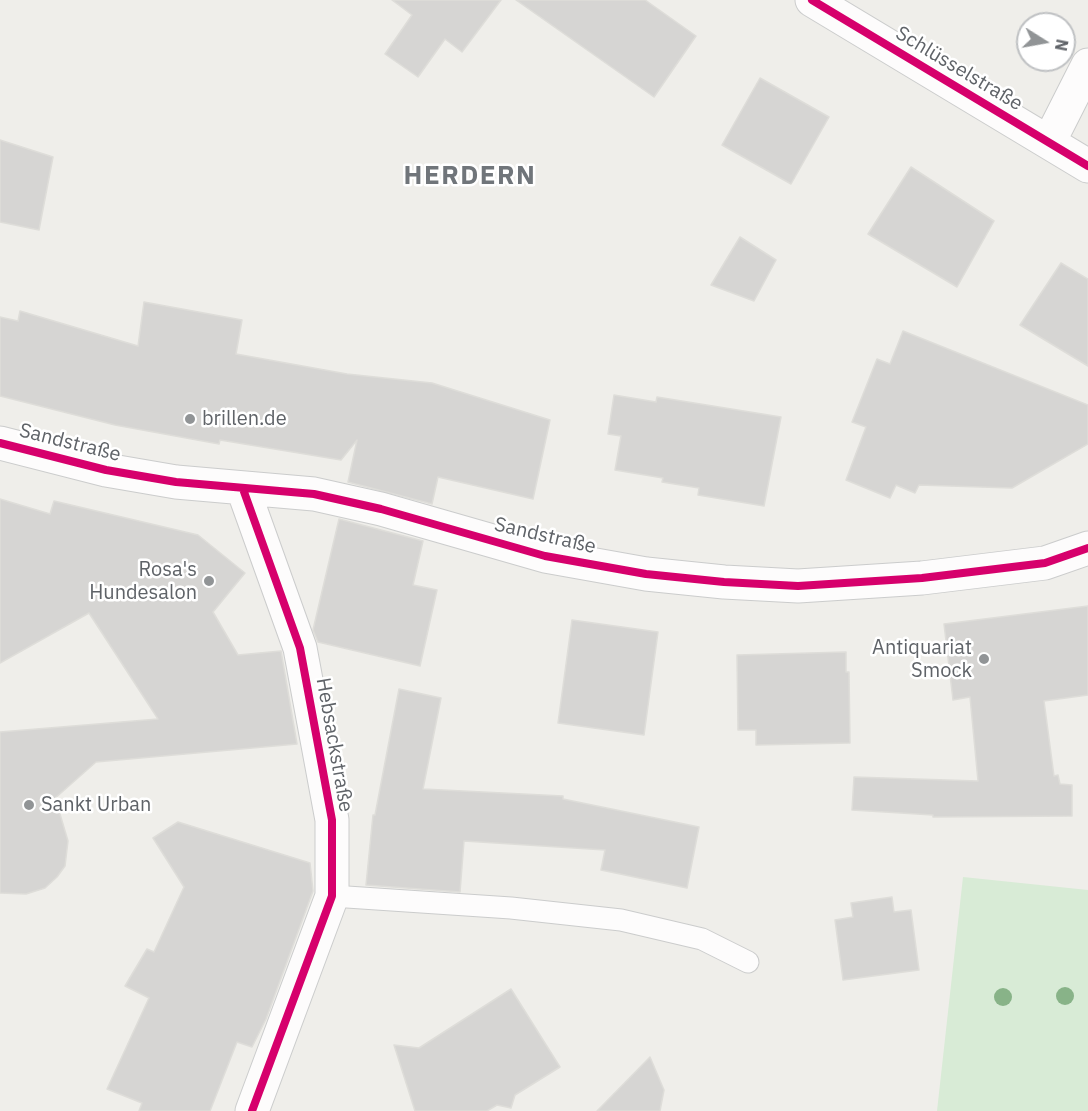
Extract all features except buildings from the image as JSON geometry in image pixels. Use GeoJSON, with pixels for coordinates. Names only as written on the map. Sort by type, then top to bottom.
{"type":"FeatureCollection","features":[{"type":"Feature","properties":{"kind":"street","name":"Schlüsselstraße"},"geometry":{"type":"LineString","coordinates":[[812,0],[1088,166]]}},
{"type":"Feature","properties":{"kind":"street"},"geometry":{"type":"LineString","coordinates":[[1048,142],[1088,65]]}},
{"type":"Feature","properties":{"kind":"street","name":"Sandstraße"},"geometry":{"type":"LineString","coordinates":[[0,443],[106,470],[176,482],[314,494],[381,509],[545,556],[646,574],[724,582],[798,586],[922,578],[1045,563],[1088,548]]}},
{"type":"Feature","properties":{"kind":"street","name":"Hebsackstraße"},"geometry":{"type":"LineString","coordinates":[[243,489],[300,648],[332,820],[332,896],[252,1111]]}},
{"type":"Feature","properties":{"kind":"lane"},"geometry":{"type":"LineString","coordinates":[[332,896],[511,908],[621,920],[702,939],[748,962]]}},
{"type":"Feature","properties":{"kind":"green space"},"geometry":{"type":"Polygon","coordinates":[[[963,877],[1088,890],[1088,1111],[937,1111],[963,877]]]}},
{"type":"Feature","properties":{"kind":"cycle path"},"geometry":{"type":"LineString","coordinates":[[812,0],[1088,166]]}},
{"type":"Feature","properties":{"kind":"cycle path"},"geometry":{"type":"LineString","coordinates":[[0,443],[106,470],[176,482],[314,494],[381,509],[545,556],[646,574],[724,582],[798,586],[922,578],[1045,563],[1088,548]]}},
{"type":"Feature","properties":{"kind":"cycle path"},"geometry":{"type":"LineString","coordinates":[[243,489],[300,648],[332,820],[332,896],[252,1111]]}},
{"type":"Feature","properties":{"kind":"place","name":"brillen.de"},"geometry":{"type":"Point","coordinates":[190,419]}},
{"type":"Feature","properties":{"kind":"place","name":"Rosa's Hundesalon"},"geometry":{"type":"Point","coordinates":[209,581]}},
{"type":"Feature","properties":{"kind":"place","name":"Antiquariat Smock"},"geometry":{"type":"Point","coordinates":[984,659]}},
{"type":"Feature","properties":{"kind":"place","name":"Sankt Urban"},"geometry":{"type":"Point","coordinates":[29,805]}},
{"type":"Feature","properties":{"kind":"district","name":"HERDERN"},"geometry":{"type":"Point","coordinates":[470,176]}}]}
